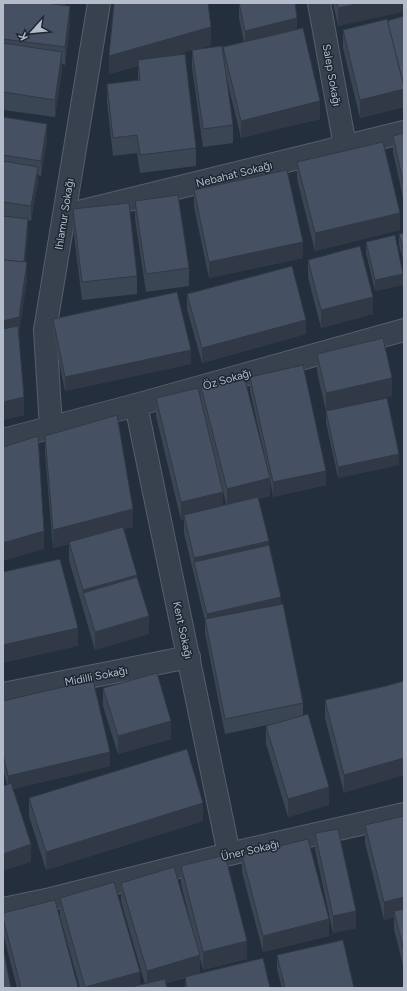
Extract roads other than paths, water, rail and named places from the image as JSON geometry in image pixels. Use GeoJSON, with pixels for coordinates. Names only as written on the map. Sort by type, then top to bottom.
{"type":"FeatureCollection","features":[{"type":"Feature","properties":{"kind":"street","name":"Ihlamur Sokağı"},"geometry":{"type":"LineString","coordinates":[[51,427],[45,330],[99,3]]}},
{"type":"Feature","properties":{"kind":"street","name":"Salep Sokağı"},"geometry":{"type":"LineString","coordinates":[[319,3],[344,146]]}},
{"type":"Feature","properties":{"kind":"street","name":"Nebahat Sokağı"},"geometry":{"type":"LineString","coordinates":[[64,216],[404,132]]}},
{"type":"Feature","properties":{"kind":"street","name":"Öz Sokağı"},"geometry":{"type":"LineString","coordinates":[[3,440],[136,405],[404,330]]}},
{"type":"Feature","properties":{"kind":"street","name":"Kent Sokağı"},"geometry":{"type":"LineString","coordinates":[[136,405],[229,854]]}},
{"type":"Feature","properties":{"kind":"street","name":"Midilli Sokağı"},"geometry":{"type":"LineString","coordinates":[[3,694],[189,657]]}},
{"type":"Feature","properties":{"kind":"street","name":"Üner Sokağı"},"geometry":{"type":"LineString","coordinates":[[3,909],[51,899],[229,854],[404,814]]}}]}
